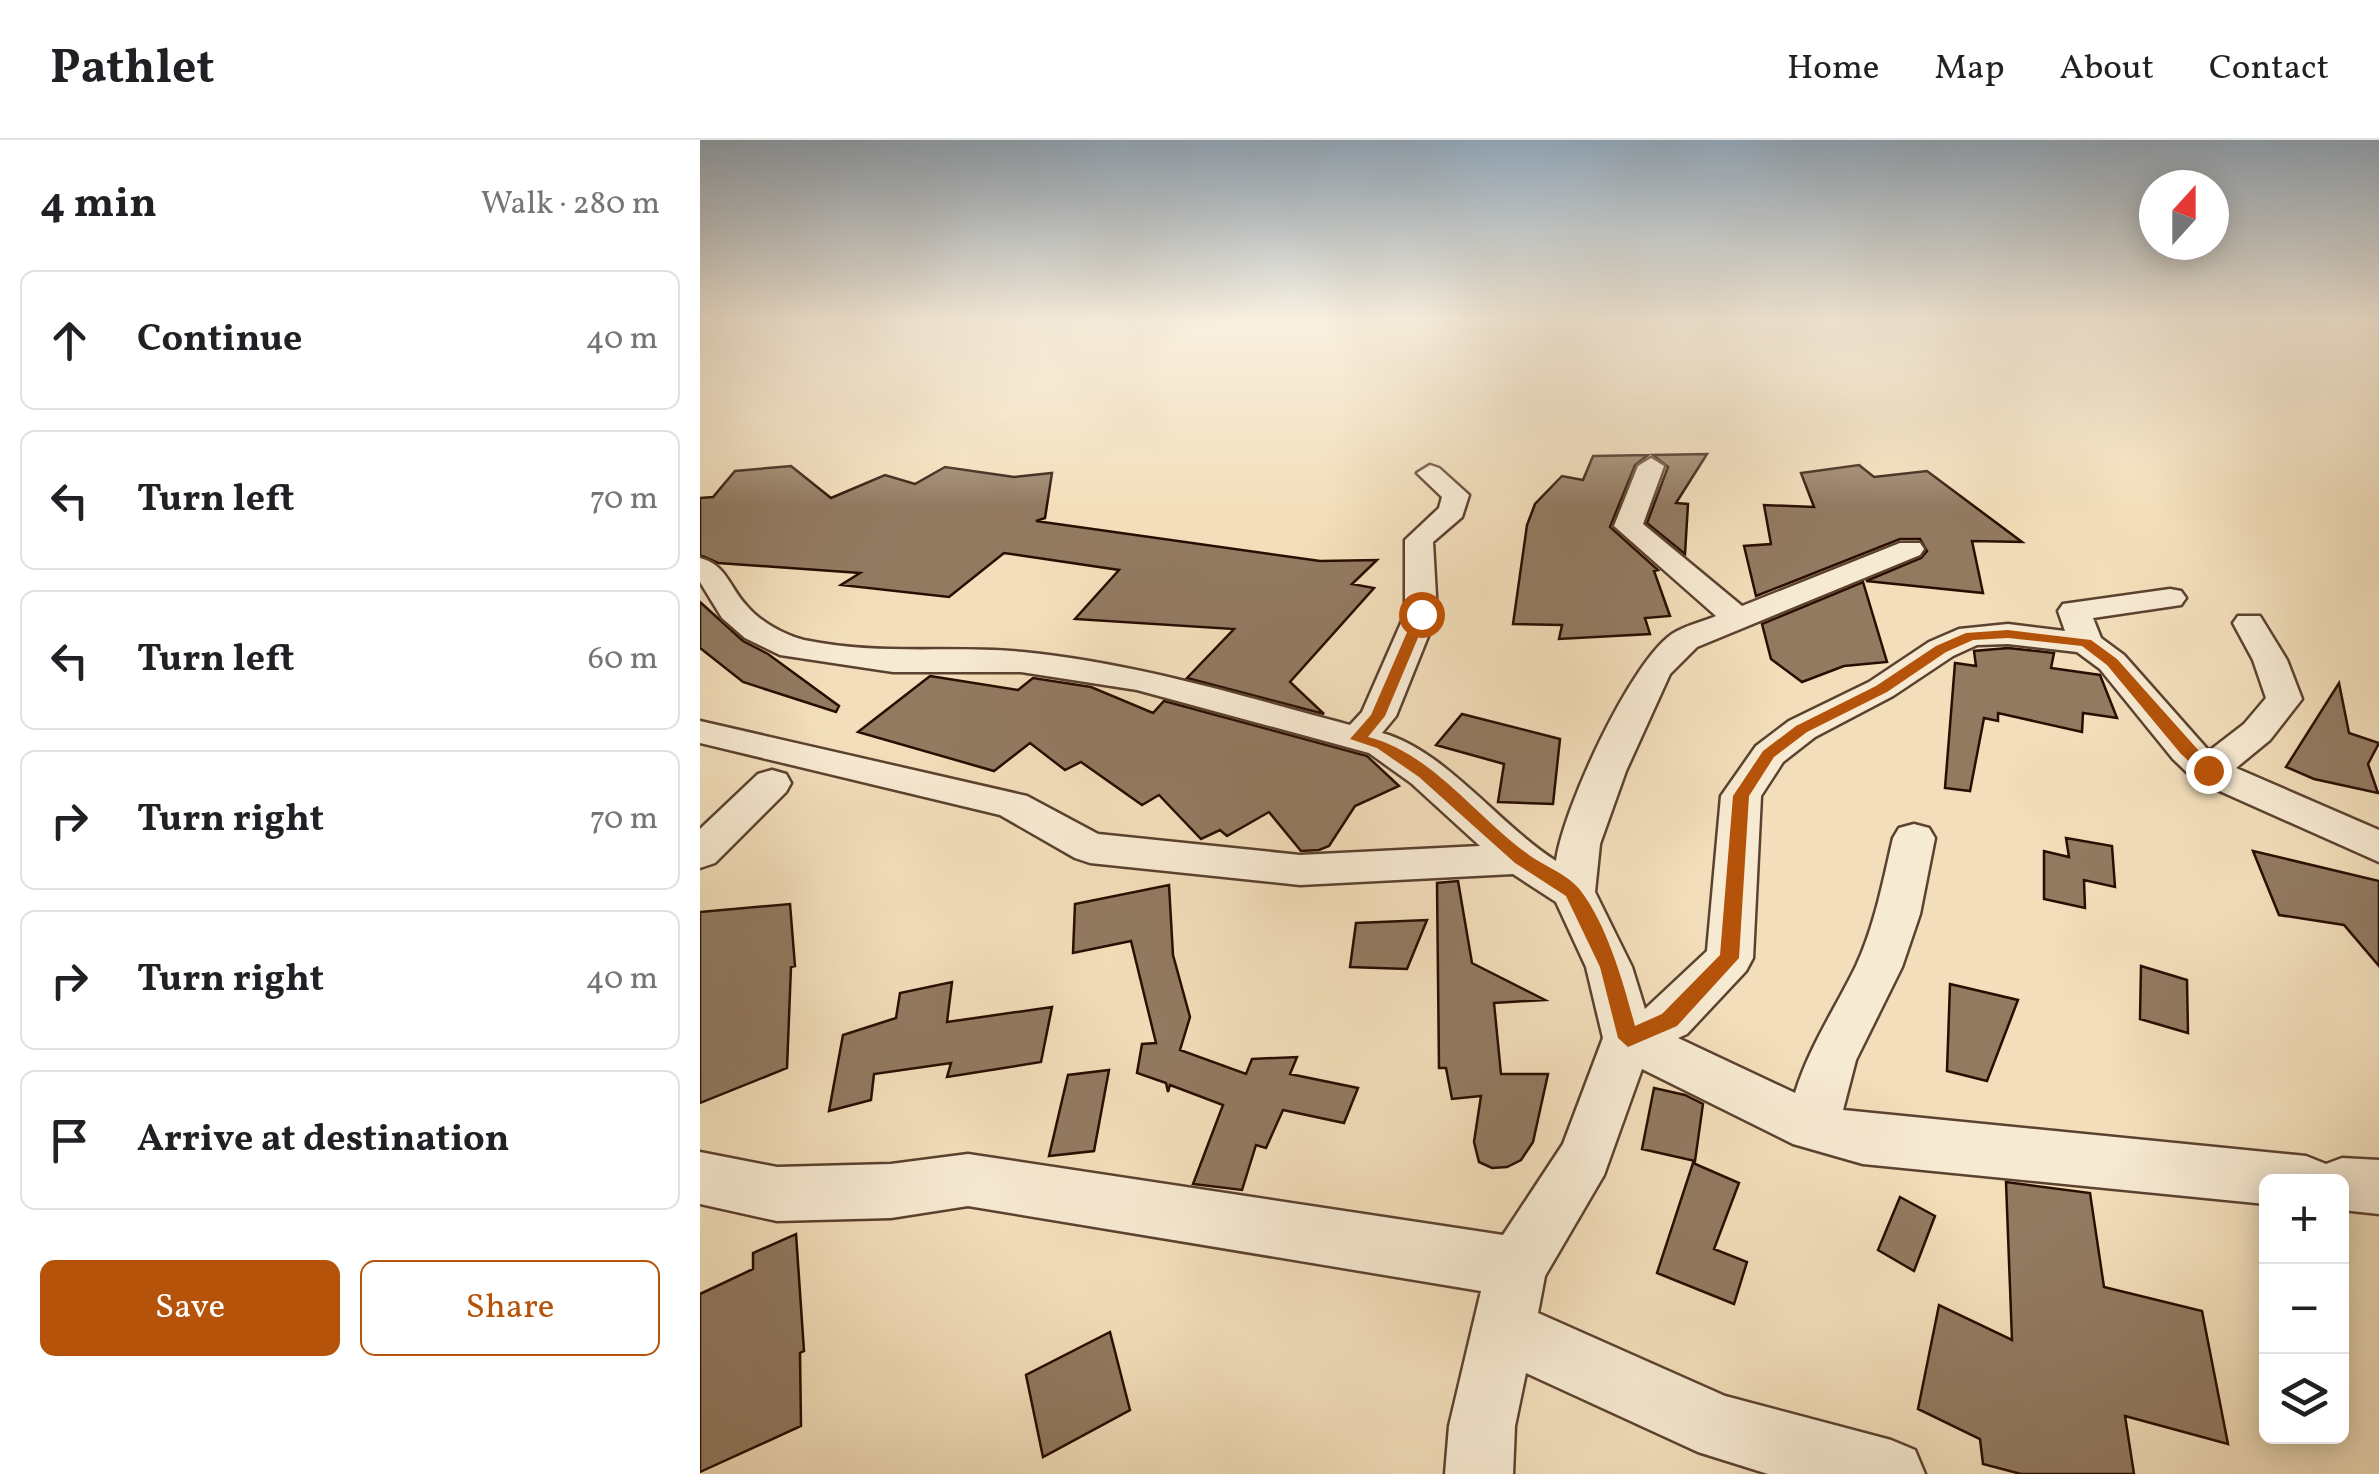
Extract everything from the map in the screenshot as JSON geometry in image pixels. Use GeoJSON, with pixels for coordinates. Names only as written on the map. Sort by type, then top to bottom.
{"type":"FeatureCollection","features":[{"type":"Feature","properties":{"kind":"street"},"geometry":{"type":"LineString","coordinates":[[1651,466],[1628,526],[1736,616]]}},
{"type":"Feature","properties":{"kind":"street"},"geometry":{"type":"LineString","coordinates":[[1357,739],[1378,716],[1421,614],[1419,540],[1452,511],[1456,496],[1430,473]]}},
{"type":"Feature","properties":{"kind":"street"},"geometry":{"type":"LineString","coordinates":[[1573,892],[1579,844],[1607,771],[1654,670],[1685,640],[1736,616],[1910,549]]}},
{"type":"Feature","properties":{"kind":"street"},"geometry":{"type":"LineString","coordinates":[[700,567],[713,576],[733,611],[756,631],[792,648],[893,662],[1021,662],[1123,678],[1382,745],[1425,774],[1521,858],[1573,892],[1609,967],[1628,1038],[1585,1157],[1516,1267],[1482,1426],[1479,1474]]}},
{"type":"Feature","properties":{"kind":"street"},"geometry":{"type":"LineString","coordinates":[[2086,643],[2074,611],[2116,602],[2170,598]]}},
{"type":"Feature","properties":{"kind":"street"},"geometry":{"type":"LineString","coordinates":[[2208,770],[2257,732],[2284,700],[2270,660],[2250,623]]}},
{"type":"Feature","properties":{"kind":"street"},"geometry":{"type":"LineString","coordinates":[[1628,1038],[1670,1020],[1730,958],[1741,796],[1769,754],[1802,729],[1882,689],[1941,649],[1971,636],[2008,634],[2086,643],[2112,662],[2186,750],[2208,770],[2379,848]]}},
{"type":"Feature","properties":{"kind":"street"},"geometry":{"type":"LineString","coordinates":[[700,732],[1012,804],[1090,848],[1300,870],[1521,858]]}},
{"type":"Feature","properties":{"kind":"street"},"geometry":{"type":"LineString","coordinates":[[700,853],[772,783]]}},
{"type":"Feature","properties":{"kind":"street"},"geometry":{"type":"LineString","coordinates":[[1812,1127],[1831,1059],[1879,967],[1898,914],[1914,838]]}},
{"type":"Feature","properties":{"kind":"street"},"geometry":{"type":"LineString","coordinates":[[1628,1038],[1812,1127],[1863,1139],[2259,1177]]}},
{"type":"Feature","properties":{"kind":"street"},"geometry":{"type":"LineString","coordinates":[[700,1178],[777,1194],[891,1192],[968,1180],[1516,1267]]}},
{"type":"Feature","properties":{"kind":"street"},"geometry":{"type":"LineString","coordinates":[[2349,1185],[2379,1188]]}},
{"type":"Feature","properties":{"kind":"street"},"geometry":{"type":"LineString","coordinates":[[1503,1330],[1722,1428],[1891,1474]]}},
{"type":"Feature","properties":{"kind":"building"},"geometry":{"type":"Polygon","coordinates":[[[1707,454],[1676,503],[1688,504],[1685,554],[1647,523],[1668,467],[1653,455],[1707,454]]]}},
{"type":"Feature","properties":{"kind":"building"},"geometry":{"type":"Polygon","coordinates":[[[1648,455],[1635,465],[1610,527],[1658,570],[1654,571],[1670,616],[1645,618],[1650,634],[1559,639],[1562,625],[1513,624],[1527,525],[1535,504],[1562,476],[1583,480],[1593,456],[1648,455]]]}},
{"type":"Feature","properties":{"kind":"building"},"geometry":{"type":"Polygon","coordinates":[[[1859,465],[1874,477],[1927,471],[2022,542],[1972,541],[1983,593],[1866,581],[1921,558],[1927,551],[1920,539],[1900,539],[1756,596],[1744,546],[1771,544],[1764,505],[1814,507],[1801,473],[1859,465]]]}},
{"type":"Feature","properties":{"kind":"building"},"geometry":{"type":"Polygon","coordinates":[[[791,466],[831,498],[885,475],[915,484],[945,467],[1014,477],[1052,473],[1045,518],[1036,521],[1320,561],[1377,560],[1352,584],[1374,588],[1290,682],[1324,714],[1187,678],[1234,629],[1075,619],[1119,570],[1004,553],[949,597],[841,585],[860,573],[718,563],[700,555],[700,498],[713,497],[735,471],[791,466]]]}},
{"type":"Feature","properties":{"kind":"building"},"geometry":{"type":"Polygon","coordinates":[[[1863,582],[1887,662],[1844,666],[1802,682],[1771,659],[1762,624],[1863,582]]]}},
{"type":"Feature","properties":{"kind":"building"},"geometry":{"type":"Polygon","coordinates":[[[700,602],[743,641],[768,654],[839,706],[836,712],[743,682],[700,648],[700,602]]]}},
{"type":"Feature","properties":{"kind":"building"},"geometry":{"type":"Polygon","coordinates":[[[2008,648],[2054,653],[2051,668],[2100,675],[2117,718],[2083,713],[2082,732],[1998,713],[1998,721],[1984,718],[1970,791],[1945,788],[1955,663],[1976,666],[1974,651],[2008,648]]]}},
{"type":"Feature","properties":{"kind":"building"},"geometry":{"type":"Polygon","coordinates":[[[930,676],[1018,690],[1033,678],[1091,687],[1153,713],[1164,701],[1367,756],[1399,786],[1355,806],[1329,846],[1319,850],[1301,851],[1269,812],[1227,836],[1220,830],[1201,839],[1159,795],[1142,805],[1081,762],[1065,770],[1030,743],[994,771],[858,732],[930,676]]]}},
{"type":"Feature","properties":{"kind":"building"},"geometry":{"type":"Polygon","coordinates":[[[2339,683],[2349,733],[2379,743],[2368,764],[2378,793],[2314,779],[2286,767],[2339,683]]]}},
{"type":"Feature","properties":{"kind":"building"},"geometry":{"type":"Polygon","coordinates":[[[1462,714],[1560,739],[1553,804],[1498,802],[1504,764],[1436,745],[1462,714]]]}},
{"type":"Feature","properties":{"kind":"building"},"geometry":{"type":"Polygon","coordinates":[[[2066,838],[2112,846],[2115,887],[2084,880],[2085,908],[2044,899],[2044,851],[2069,857],[2066,838]]]}},
{"type":"Feature","properties":{"kind":"building"},"geometry":{"type":"Polygon","coordinates":[[[2253,851],[2379,881],[2379,966],[2344,925],[2279,915],[2253,851]]]}},
{"type":"Feature","properties":{"kind":"building"},"geometry":{"type":"Polygon","coordinates":[[[1458,881],[1472,963],[1545,1000],[1494,1003],[1501,1074],[1548,1074],[1533,1142],[1521,1160],[1507,1167],[1492,1168],[1479,1162],[1474,1142],[1481,1096],[1452,1099],[1446,1068],[1439,1068],[1437,883],[1458,881]]]}},
{"type":"Feature","properties":{"kind":"building"},"geometry":{"type":"Polygon","coordinates":[[[1169,885],[1173,955],[1190,1017],[1180,1050],[1246,1074],[1252,1059],[1297,1057],[1290,1074],[1358,1088],[1344,1123],[1283,1110],[1266,1148],[1256,1145],[1242,1190],[1193,1184],[1223,1105],[1170,1085],[1168,1092],[1166,1083],[1137,1073],[1142,1044],[1156,1043],[1131,941],[1073,953],[1075,904],[1169,885]]]}},
{"type":"Feature","properties":{"kind":"building"},"geometry":{"type":"Polygon","coordinates":[[[790,904],[795,966],[791,967],[787,1068],[700,1103],[700,912],[790,904]]]}},
{"type":"Feature","properties":{"kind":"building"},"geometry":{"type":"Polygon","coordinates":[[[1427,920],[1407,969],[1350,967],[1356,923],[1427,920]]]}},
{"type":"Feature","properties":{"kind":"building"},"geometry":{"type":"Polygon","coordinates":[[[2141,966],[2187,980],[2188,1033],[2140,1019],[2141,966]]]}},
{"type":"Feature","properties":{"kind":"building"},"geometry":{"type":"Polygon","coordinates":[[[952,982],[947,1022],[1052,1007],[1041,1062],[947,1077],[951,1063],[874,1074],[871,1100],[829,1111],[843,1035],[896,1018],[900,993],[952,982]]]}},
{"type":"Feature","properties":{"kind":"building"},"geometry":{"type":"Polygon","coordinates":[[[1950,984],[2018,1000],[1987,1081],[1947,1071],[1950,984]]]}},
{"type":"Feature","properties":{"kind":"building"},"geometry":{"type":"Polygon","coordinates":[[[1109,1070],[1094,1151],[1049,1156],[1068,1075],[1109,1070]]]}},
{"type":"Feature","properties":{"kind":"building"},"geometry":{"type":"Polygon","coordinates":[[[1654,1088],[1703,1104],[1695,1161],[1642,1149],[1654,1088]]]}},
{"type":"Feature","properties":{"kind":"building"},"geometry":{"type":"Polygon","coordinates":[[[1693,1163],[1739,1183],[1714,1249],[1747,1262],[1734,1304],[1657,1273],[1693,1163]]]}},
{"type":"Feature","properties":{"kind":"building"},"geometry":{"type":"Polygon","coordinates":[[[2006,1182],[2090,1193],[2104,1287],[2202,1311],[2228,1444],[2125,1416],[2134,1474],[2021,1474],[1983,1464],[1980,1439],[1918,1409],[1939,1305],[2012,1340],[2006,1182]]]}},
{"type":"Feature","properties":{"kind":"building"},"geometry":{"type":"Polygon","coordinates":[[[1900,1197],[1935,1216],[1914,1271],[1878,1250],[1900,1197]]]}},
{"type":"Feature","properties":{"kind":"building"},"geometry":{"type":"Polygon","coordinates":[[[796,1234],[804,1351],[800,1353],[801,1426],[700,1472],[700,1294],[753,1269],[753,1253],[796,1234]]]}},
{"type":"Feature","properties":{"kind":"building"},"geometry":{"type":"Polygon","coordinates":[[[1110,1332],[1130,1410],[1043,1457],[1026,1375],[1110,1332]]]}},
{"type":"Feature","properties":{"kind":"route"},"geometry":{"type":"LineString","coordinates":[[1421,614],[1378,716],[1357,739],[1382,745],[1425,774],[1521,858],[1573,892],[1609,967],[1628,1038],[1670,1020],[1730,958],[1741,796],[1769,754],[1802,729],[1882,689],[1941,649],[1971,636],[2008,634],[2086,643],[2112,662],[2186,750],[2208,770]]}}]}
